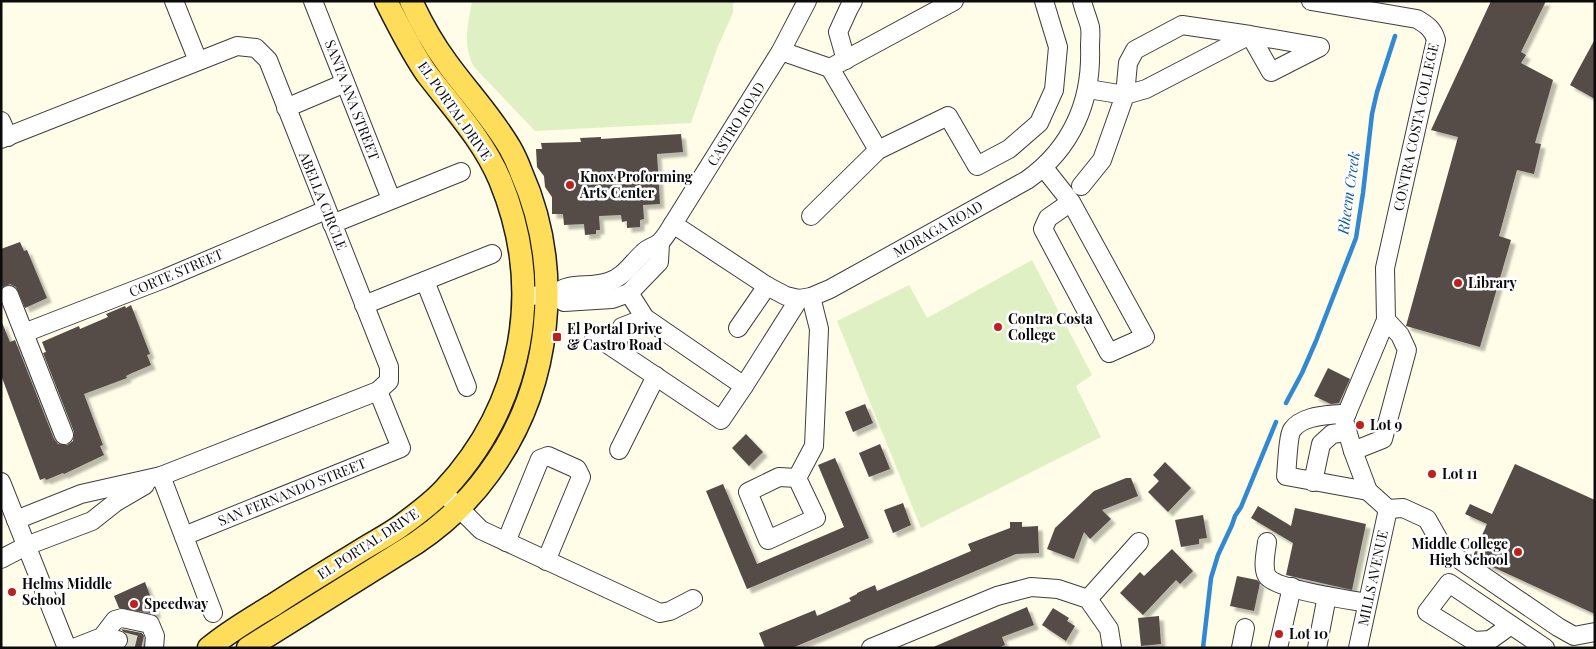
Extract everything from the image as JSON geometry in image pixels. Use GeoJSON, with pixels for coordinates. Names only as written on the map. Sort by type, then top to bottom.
{"type":"FeatureCollection","features":[{"type":"Feature","properties":{"kind":"main road","name":"EL PORTAL DRIVE"},"geometry":{"type":"LineString","coordinates":[[209,648],[222,637],[401,526],[443,491],[468,462],[497,413],[514,368],[522,330],[523,296],[519,238],[512,215],[498,175],[480,144],[426,73],[386,1]]}},
{"type":"Feature","properties":{"kind":"main road","name":"EL PORTAL DRIVE"},"geometry":{"type":"LineString","coordinates":[[248,648],[416,544],[459,509],[489,473],[507,446],[520,420],[540,362],[550,295],[540,226],[529,189],[511,149],[488,113],[447,62],[420,20],[411,1]]}},
{"type":"Feature","properties":{"kind":"street"},"geometry":{"type":"LineString","coordinates":[[174,1],[198,61]]}},
{"type":"Feature","properties":{"kind":"street","name":"SANTA ANA STREET"},"geometry":{"type":"LineString","coordinates":[[313,1],[391,200]]}},
{"type":"Feature","properties":{"kind":"street","name":"CASTRO ROAD"},"geometry":{"type":"LineString","coordinates":[[550,295],[565,286],[593,285],[608,282],[621,276],[631,268],[644,251],[660,243],[781,51],[807,1]]}},
{"type":"Feature","properties":{"kind":"street"},"geometry":{"type":"LineString","coordinates":[[853,1],[838,32],[838,64],[878,150]]}},
{"type":"Feature","properties":{"kind":"street"},"geometry":{"type":"LineString","coordinates":[[781,51],[838,64],[954,1]]}},
{"type":"Feature","properties":{"kind":"street"},"geometry":{"type":"LineString","coordinates":[[811,216],[878,150],[948,116],[977,166],[1010,149],[1039,123],[1054,90],[1058,47],[1044,1]]}},
{"type":"Feature","properties":{"kind":"street","name":"MORAGA ROAD"},"geometry":{"type":"LineString","coordinates":[[805,298],[830,289],[1027,180],[1044,168],[1070,135],[1082,112],[1088,89],[1091,65],[1090,27],[1082,1]]}},
{"type":"Feature","properties":{"kind":"street","name":"CONTRA COSTA COLLEGE"},"geometry":{"type":"LineString","coordinates":[[1311,1],[1417,19],[1434,32],[1436,40],[1385,268],[1386,320]]}},
{"type":"Feature","properties":{"kind":"street"},"geometry":{"type":"LineString","coordinates":[[1082,186],[1102,160],[1124,95],[1128,63],[1135,50],[1182,24],[1250,35],[1146,89],[1124,95],[1088,89]]}},
{"type":"Feature","properties":{"kind":"street","name":"ABELLA CIRCLE"},"geometry":{"type":"LineString","coordinates":[[3,132],[237,46],[256,48],[268,60],[389,367],[389,381],[378,391]]}},
{"type":"Feature","properties":{"kind":"street"},"geometry":{"type":"LineString","coordinates":[[286,108],[345,83]]}},
{"type":"Feature","properties":{"kind":"street"},"geometry":{"type":"LineString","coordinates":[[1044,168],[1071,202],[1145,337],[1109,352],[1043,229],[1048,218],[1071,202]]}},
{"type":"Feature","properties":{"kind":"street","name":"CORTE STREET"},"geometry":{"type":"LineString","coordinates":[[24,333],[329,217],[391,200],[461,172]]}},
{"type":"Feature","properties":{"kind":"street"},"geometry":{"type":"LineString","coordinates":[[673,224],[767,286],[786,296],[805,298]]}},
{"type":"Feature","properties":{"kind":"street","name":"CASTRO ROAD"},"geometry":{"type":"LineString","coordinates":[[523,296],[550,295],[564,302],[612,299],[629,293],[659,262],[660,243]]}},
{"type":"Feature","properties":{"kind":"street"},"geometry":{"type":"LineString","coordinates":[[364,305],[492,254]]}},
{"type":"Feature","properties":{"kind":"street"},"geometry":{"type":"LineString","coordinates":[[425,281],[467,387]]}},
{"type":"Feature","properties":{"kind":"street"},"geometry":{"type":"LineString","coordinates":[[738,328],[767,286]]}},
{"type":"Feature","properties":{"kind":"street"},"geometry":{"type":"LineString","coordinates":[[629,293],[645,318],[744,386]]}},
{"type":"Feature","properties":{"kind":"street"},"geometry":{"type":"LineString","coordinates":[[9,296],[64,435]]}},
{"type":"Feature","properties":{"kind":"street"},"geometry":{"type":"LineString","coordinates":[[594,334],[721,420],[805,298]]}},
{"type":"Feature","properties":{"kind":"street"},"geometry":{"type":"LineString","coordinates":[[797,478],[814,446],[819,329],[805,298]]}},
{"type":"Feature","properties":{"kind":"street"},"geometry":{"type":"LineString","coordinates":[[616,349],[622,327],[645,318]]}},
{"type":"Feature","properties":{"kind":"street"},"geometry":{"type":"LineString","coordinates":[[1353,451],[1383,439],[1407,350],[1400,334],[1386,320],[1344,420],[1346,432],[1353,451],[1368,491],[1388,509],[1403,508],[1427,519],[1444,549],[1558,627],[1574,636],[1595,632]]}},
{"type":"Feature","properties":{"kind":"street"},"geometry":{"type":"LineString","coordinates":[[620,450],[656,376]]}},
{"type":"Feature","properties":{"kind":"street"},"geometry":{"type":"LineString","coordinates":[[1,559],[26,546],[92,521],[116,502],[161,476],[378,391]]}},
{"type":"Feature","properties":{"kind":"street","name":"SAN FERNANDO STREET"},"geometry":{"type":"LineString","coordinates":[[184,536],[400,448],[378,391]]}},
{"type":"Feature","properties":{"kind":"street"},"geometry":{"type":"LineString","coordinates":[[1347,413],[1308,418],[1291,431],[1286,476],[1368,491]]}},
{"type":"Feature","properties":{"kind":"street"},"geometry":{"type":"LineString","coordinates":[[1313,482],[1321,444],[1332,434],[1346,432]]}},
{"type":"Feature","properties":{"kind":"street"},"geometry":{"type":"LineString","coordinates":[[506,542],[540,459],[548,456],[577,469],[581,477],[546,561]]}},
{"type":"Feature","properties":{"kind":"street"},"geometry":{"type":"LineString","coordinates":[[16,520],[81,494],[161,476]]}},
{"type":"Feature","properties":{"kind":"street"},"geometry":{"type":"LineString","coordinates":[[161,476],[213,614]]}},
{"type":"Feature","properties":{"kind":"street"},"geometry":{"type":"LineString","coordinates":[[1,482],[66,648]]}},
{"type":"Feature","properties":{"kind":"street"},"geometry":{"type":"LineString","coordinates":[[443,491],[481,530],[660,613],[670,611],[693,599]]}},
{"type":"Feature","properties":{"kind":"street","name":"MILLS AVENUE"},"geometry":{"type":"LineString","coordinates":[[1358,648],[1388,509]]}},
{"type":"Feature","properties":{"kind":"street"},"geometry":{"type":"LineString","coordinates":[[1088,599],[1139,542]]}},
{"type":"Feature","properties":{"kind":"street"},"geometry":{"type":"LineString","coordinates":[[1267,542],[1265,569],[1268,577],[1273,581],[1327,596],[1367,603]]}},
{"type":"Feature","properties":{"kind":"street"},"geometry":{"type":"LineString","coordinates":[[871,648],[996,596],[1031,586],[1058,589],[1088,599],[1109,628],[1112,648]]}},
{"type":"Feature","properties":{"kind":"street"},"geometry":{"type":"LineString","coordinates":[[1278,648],[1292,587]]}},
{"type":"Feature","properties":{"kind":"street"},"geometry":{"type":"LineString","coordinates":[[1317,648],[1327,596]]}},
{"type":"Feature","properties":{"kind":"street"},"geometry":{"type":"LineString","coordinates":[[74,648],[108,641],[115,620],[122,618],[150,624],[155,636],[148,647]]}},
{"type":"Feature","properties":{"kind":"street"},"geometry":{"type":"LineString","coordinates":[[1512,625],[1545,648]]}},
{"type":"Feature","properties":{"kind":"street"},"geometry":{"type":"LineString","coordinates":[[1241,648],[1245,628]]}},
{"type":"Feature","properties":{"kind":"green space"},"geometry":{"type":"Polygon","coordinates":[[[472,1],[733,1],[733,13],[718,46],[691,123],[535,131],[474,67],[470,59],[467,43],[472,1]]]}},
{"type":"Feature","properties":{"kind":"green space"},"geometry":{"type":"Polygon","coordinates":[[[1032,260],[1092,375],[1076,386],[1101,437],[921,528],[837,321],[909,285],[927,318],[1032,260]]]}},
{"type":"Feature","properties":{"kind":"building"},"geometry":{"type":"Polygon","coordinates":[[[1491,1],[1546,1],[1521,52],[1526,55],[1521,63],[1553,80],[1535,143],[1541,144],[1534,174],[1517,170],[1499,236],[1511,240],[1480,347],[1406,326],[1458,137],[1431,130],[1491,1]]]}},
{"type":"Feature","properties":{"kind":"building"},"geometry":{"type":"Polygon","coordinates":[[[1595,39],[1595,99],[1570,85],[1595,39]]]}},
{"type":"Feature","properties":{"kind":"building","name":"Knox Proforming Arts Center"},"geometry":{"type":"Polygon","coordinates":[[[681,134],[683,152],[657,154],[660,204],[643,205],[644,219],[640,220],[640,227],[627,228],[627,221],[622,222],[621,215],[599,216],[600,230],[596,230],[596,234],[585,235],[584,224],[564,225],[563,214],[552,214],[552,197],[545,187],[544,176],[537,167],[536,149],[542,149],[541,143],[581,142],[580,138],[601,137],[601,139],[681,134]]]}},
{"type":"Feature","properties":{"kind":"building"},"geometry":{"type":"Polygon","coordinates":[[[20,242],[24,251],[27,250],[47,298],[25,308],[16,287],[10,284],[1,288],[1,249],[20,242]]]}},
{"type":"Feature","properties":{"kind":"building"},"geometry":{"type":"Polygon","coordinates":[[[131,305],[150,354],[147,355],[151,365],[126,376],[127,378],[84,394],[103,445],[100,446],[104,455],[64,474],[40,480],[1,375],[1,320],[10,342],[15,340],[54,439],[58,444],[67,445],[73,441],[74,432],[43,353],[46,352],[42,342],[79,326],[80,329],[108,317],[106,314],[131,305]]]}},
{"type":"Feature","properties":{"kind":"building"},"geometry":{"type":"Polygon","coordinates":[[[1328,368],[1350,379],[1339,403],[1331,404],[1314,396],[1328,368]]]}},
{"type":"Feature","properties":{"kind":"building"},"geometry":{"type":"Polygon","coordinates":[[[865,404],[873,423],[853,432],[845,412],[865,404]]]}},
{"type":"Feature","properties":{"kind":"building"},"geometry":{"type":"Polygon","coordinates":[[[746,434],[763,452],[749,466],[732,448],[746,434]]]}},
{"type":"Feature","properties":{"kind":"building"},"geometry":{"type":"Polygon","coordinates":[[[880,444],[890,469],[869,477],[859,453],[880,444]]]}},
{"type":"Feature","properties":{"kind":"building"},"geometry":{"type":"Polygon","coordinates":[[[835,458],[869,538],[747,589],[706,491],[723,484],[757,564],[844,527],[818,465],[835,458]]]}},
{"type":"Feature","properties":{"kind":"building"},"geometry":{"type":"Polygon","coordinates":[[[1165,462],[1191,488],[1168,512],[1148,492],[1159,481],[1153,475],[1165,462]]]}},
{"type":"Feature","properties":{"kind":"building"},"geometry":{"type":"Polygon","coordinates":[[[1515,464],[1595,500],[1595,614],[1484,563],[1473,556],[1487,524],[1465,514],[1470,504],[1492,514],[1515,464]]]}},
{"type":"Feature","properties":{"kind":"building"},"geometry":{"type":"Polygon","coordinates":[[[1126,478],[1131,478],[1138,496],[1102,510],[1111,519],[1090,539],[1084,532],[1074,559],[1047,549],[1055,528],[1094,491],[1126,478]]]}},
{"type":"Feature","properties":{"kind":"building"},"geometry":{"type":"Polygon","coordinates":[[[903,503],[911,525],[893,533],[884,510],[903,503]]]}},
{"type":"Feature","properties":{"kind":"building"},"geometry":{"type":"Polygon","coordinates":[[[1258,506],[1291,526],[1295,508],[1366,524],[1352,590],[1286,575],[1293,543],[1251,518],[1258,506]]]}},
{"type":"Feature","properties":{"kind":"building"},"geometry":{"type":"Polygon","coordinates":[[[1203,515],[1207,538],[1199,539],[1199,544],[1181,547],[1175,520],[1203,515]]]}},
{"type":"Feature","properties":{"kind":"building"},"geometry":{"type":"Polygon","coordinates":[[[1010,522],[1022,522],[1022,527],[1038,526],[1039,553],[1016,554],[792,648],[765,648],[759,633],[815,610],[817,616],[851,601],[849,598],[875,585],[877,591],[971,551],[968,544],[1010,528],[1010,522]]]}},
{"type":"Feature","properties":{"kind":"building"},"geometry":{"type":"Polygon","coordinates":[[[1172,549],[1193,571],[1180,584],[1176,580],[1143,615],[1120,593],[1140,572],[1144,576],[1172,549]]]}},
{"type":"Feature","properties":{"kind":"building"},"geometry":{"type":"Polygon","coordinates":[[[1237,576],[1257,580],[1260,583],[1254,611],[1230,606],[1237,576]]]}},
{"type":"Feature","properties":{"kind":"building"},"geometry":{"type":"Polygon","coordinates":[[[145,582],[157,614],[119,608],[114,596],[145,582]]]}},
{"type":"Feature","properties":{"kind":"building"},"geometry":{"type":"Polygon","coordinates":[[[1027,607],[1034,625],[1002,637],[1005,645],[998,648],[931,648],[1027,607]]]}},
{"type":"Feature","properties":{"kind":"building"},"geometry":{"type":"Polygon","coordinates":[[[1053,608],[1069,618],[1067,621],[1075,626],[1066,641],[1042,625],[1053,608]]]}},
{"type":"Feature","properties":{"kind":"building"},"geometry":{"type":"Polygon","coordinates":[[[1159,616],[1161,644],[1141,646],[1138,618],[1159,616]]]}},
{"type":"Feature","properties":{"kind":"building"},"geometry":{"type":"Polygon","coordinates":[[[121,629],[142,633],[144,636],[141,648],[125,648],[128,637],[121,629]]]}},
{"type":"Feature","properties":{"kind":"waterway","name":"Rheem Creek"},"geometry":{"type":"LineString","coordinates":[[1286,403],[1316,341],[1356,238],[1372,114],[1395,36]]}},
{"type":"Feature","properties":{"kind":"waterway","name":"Rheem Creek"},"geometry":{"type":"LineString","coordinates":[[1203,648],[1211,578],[1218,555],[1235,516],[1241,507],[1276,422]]}},
{"type":"Feature","properties":{"kind":"tunnel"},"geometry":{"type":"LineString","coordinates":[[118,640],[142,646]]}},
{"type":"Feature","properties":{"kind":"place","name":"Knox Proforming Arts Center"},"geometry":{"type":"Point","coordinates":[570,185]}},
{"type":"Feature","properties":{"kind":"place","name":"Library"},"geometry":{"type":"Point","coordinates":[1458,283]}},
{"type":"Feature","properties":{"kind":"place","name":"Contra Costa College"},"geometry":{"type":"Point","coordinates":[998,327]}},
{"type":"Feature","properties":{"kind":"place","name":"El Portal Drive & Castro Road"},"geometry":{"type":"Point","coordinates":[557,337]}},
{"type":"Feature","properties":{"kind":"place","name":"Lot 9"},"geometry":{"type":"Point","coordinates":[1360,425]}},
{"type":"Feature","properties":{"kind":"place","name":"Lot 11"},"geometry":{"type":"Point","coordinates":[1432,474]}},
{"type":"Feature","properties":{"kind":"place","name":"Middle College High School"},"geometry":{"type":"Point","coordinates":[1518,552]}},
{"type":"Feature","properties":{"kind":"place","name":"Helms Middle School"},"geometry":{"type":"Point","coordinates":[12,592]}},
{"type":"Feature","properties":{"kind":"place","name":"Speedway"},"geometry":{"type":"Point","coordinates":[134,604]}},
{"type":"Feature","properties":{"kind":"place","name":"Lot 10"},"geometry":{"type":"Point","coordinates":[1279,634]}}]}
